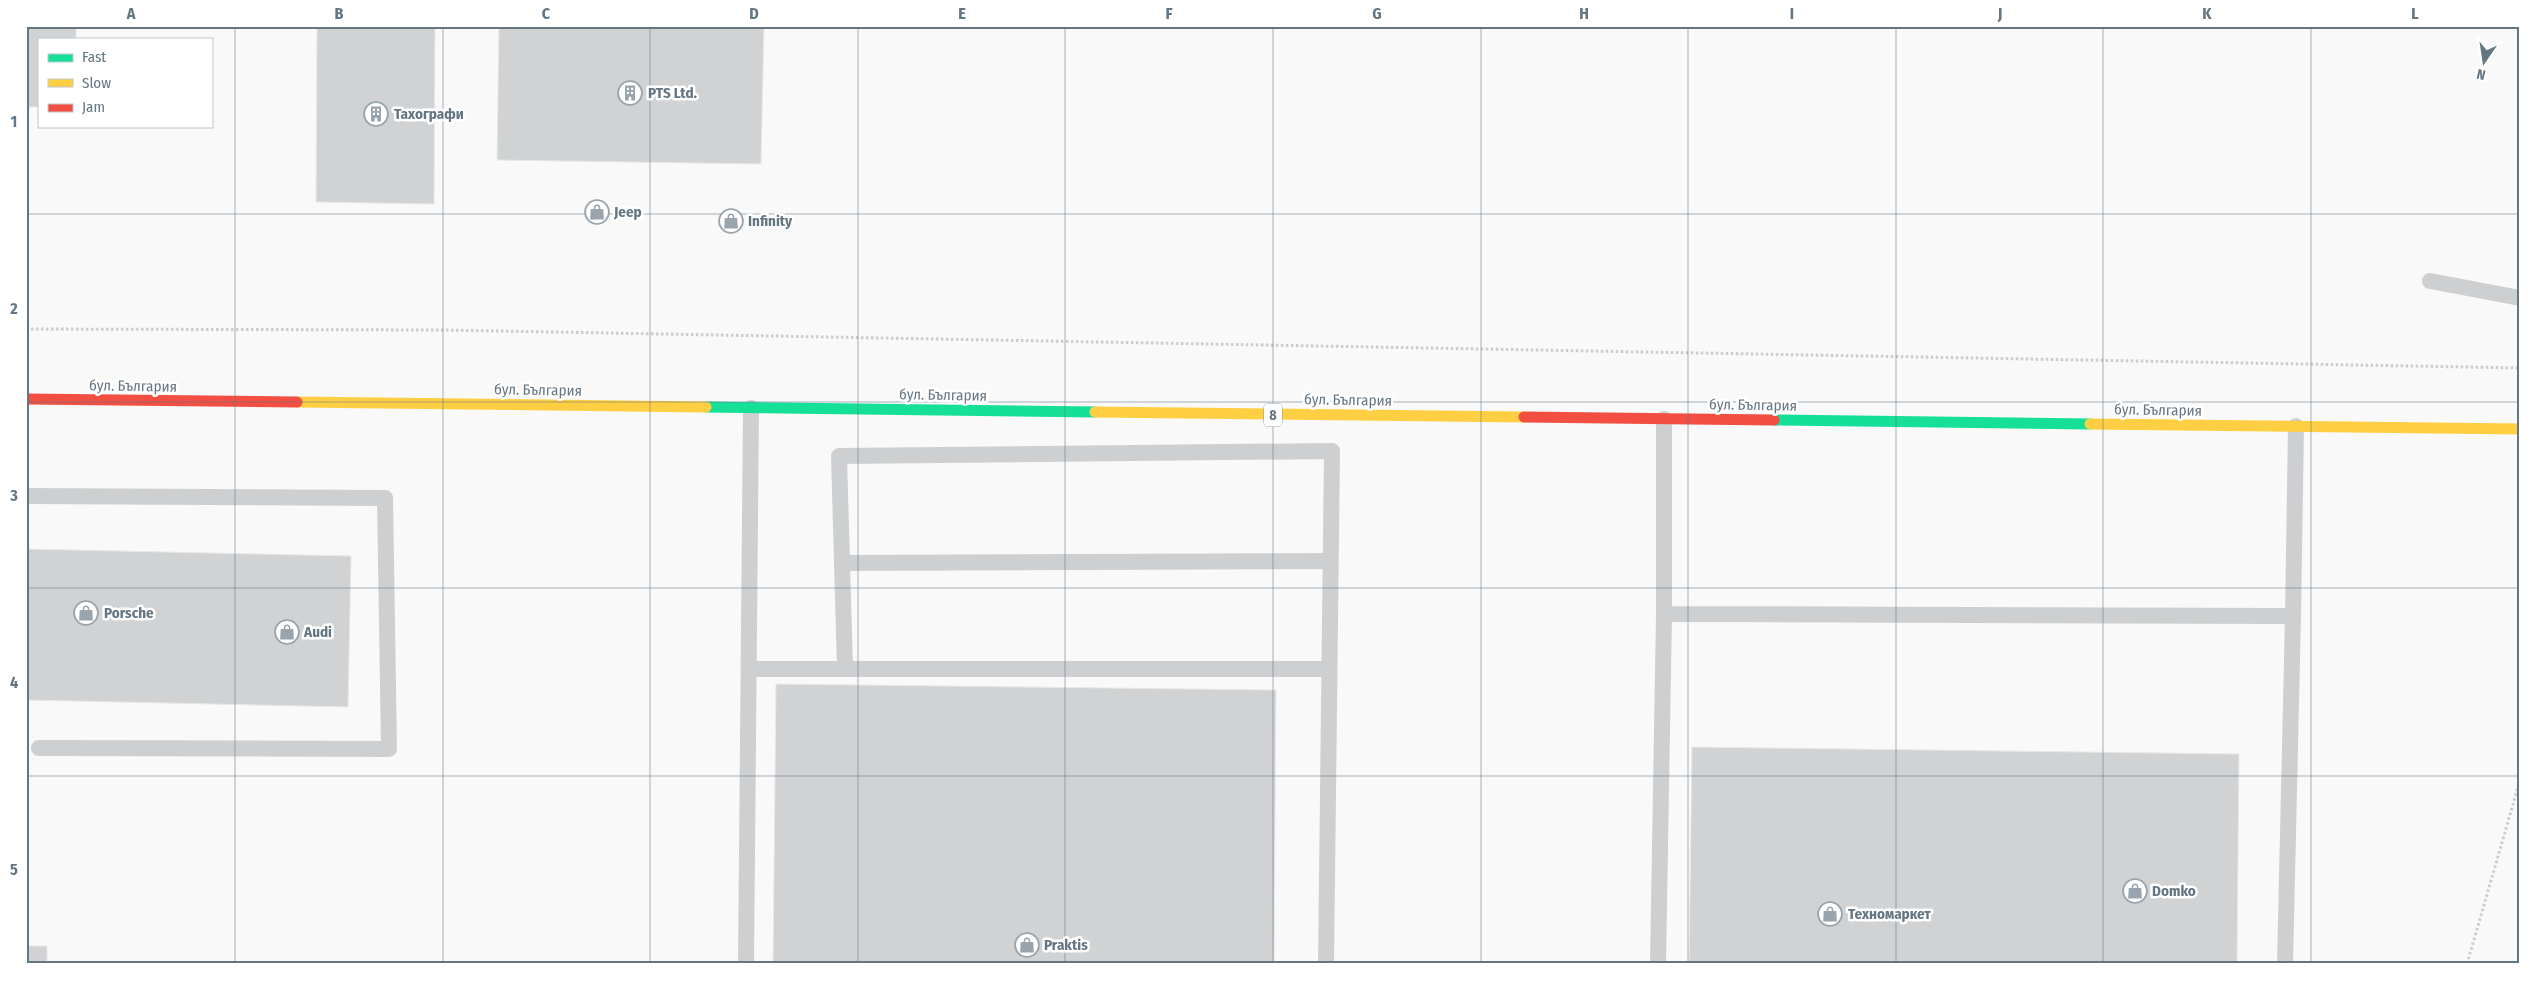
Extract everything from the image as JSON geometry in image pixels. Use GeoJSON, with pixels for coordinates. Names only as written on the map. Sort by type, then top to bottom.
{"type":"FeatureCollection","features":[{"type":"Feature","properties":{"kind":"main road","name":"бул. България"},"geometry":{"type":"LineString","coordinates":[[26,399],[2520,429]]}},
{"type":"Feature","properties":{"kind":"lane"},"geometry":{"type":"LineString","coordinates":[[2430,281],[2520,298]]}},
{"type":"Feature","properties":{"kind":"lane"},"geometry":{"type":"LineString","coordinates":[[746,964],[751,408]]}},
{"type":"Feature","properties":{"kind":"lane"},"geometry":{"type":"LineString","coordinates":[[1658,964],[1664,614],[1664,419]]}},
{"type":"Feature","properties":{"kind":"lane"},"geometry":{"type":"LineString","coordinates":[[2285,964],[2296,426]]}},
{"type":"Feature","properties":{"kind":"lane"},"geometry":{"type":"LineString","coordinates":[[846,668],[839,456],[1332,451],[1329,561],[1326,964]]}},
{"type":"Feature","properties":{"kind":"lane"},"geometry":{"type":"LineString","coordinates":[[26,496],[385,498],[389,749],[38,748]]}},
{"type":"Feature","properties":{"kind":"lane"},"geometry":{"type":"LineString","coordinates":[[842,563],[1329,561]]}},
{"type":"Feature","properties":{"kind":"lane"},"geometry":{"type":"LineString","coordinates":[[1664,614],[2293,616]]}},
{"type":"Feature","properties":{"kind":"lane"},"geometry":{"type":"LineString","coordinates":[[749,669],[1329,669]]}},
{"type":"Feature","properties":{"kind":"path"},"geometry":{"type":"LineString","coordinates":[[26,329],[444,330],[2520,368]]}},
{"type":"Feature","properties":{"kind":"path"},"geometry":{"type":"LineString","coordinates":[[2467,964],[2520,780]]}},
{"type":"Feature","properties":{"kind":"building"},"geometry":{"type":"Polygon","coordinates":[[[26,26],[76,26],[76,38],[38,38],[38,107],[26,107],[26,26]]]}},
{"type":"Feature","properties":{"kind":"building","name":"Тахографи"},"geometry":{"type":"Polygon","coordinates":[[[317,26],[435,26],[434,204],[316,202],[317,26]]]}},
{"type":"Feature","properties":{"kind":"building","name":"PTS Ltd."},"geometry":{"type":"Polygon","coordinates":[[[499,26],[764,26],[761,164],[497,160],[499,26]]]}},
{"type":"Feature","properties":{"kind":"building"},"geometry":{"type":"Polygon","coordinates":[[[26,549],[351,556],[348,707],[26,700],[26,549]]]}},
{"type":"Feature","properties":{"kind":"building"},"geometry":{"type":"Polygon","coordinates":[[[776,684],[1276,690],[1274,964],[773,964],[776,684]]]}},
{"type":"Feature","properties":{"kind":"building"},"geometry":{"type":"Polygon","coordinates":[[[1692,747],[2239,754],[2237,964],[1689,964],[1692,747]]]}},
{"type":"Feature","properties":{"kind":"building"},"geometry":{"type":"Polygon","coordinates":[[[26,946],[47,946],[47,964],[26,964],[26,946]]]}},
{"type":"Feature","properties":{"kind":"traffic: fast"},"geometry":{"type":"LineString","coordinates":[[706,407],[1095,412]]}},
{"type":"Feature","properties":{"kind":"traffic: fast"},"geometry":{"type":"LineString","coordinates":[[1774,420],[2090,424]]}},
{"type":"Feature","properties":{"kind":"traffic: slow"},"geometry":{"type":"LineString","coordinates":[[297,402],[706,407]]}},
{"type":"Feature","properties":{"kind":"traffic: slow"},"geometry":{"type":"LineString","coordinates":[[1095,412],[1524,417]]}},
{"type":"Feature","properties":{"kind":"traffic: slow"},"geometry":{"type":"LineString","coordinates":[[2090,424],[2520,429]]}},
{"type":"Feature","properties":{"kind":"traffic: jam"},"geometry":{"type":"LineString","coordinates":[[26,399],[297,402]]}},
{"type":"Feature","properties":{"kind":"traffic: jam"},"geometry":{"type":"LineString","coordinates":[[1524,417],[1774,420]]}},
{"type":"Feature","properties":{"kind":"place","name":"PTS Ltd."},"geometry":{"type":"Point","coordinates":[630,93]}},
{"type":"Feature","properties":{"kind":"place","name":"Тахографи"},"geometry":{"type":"Point","coordinates":[376,114]}},
{"type":"Feature","properties":{"kind":"place","name":"Jeep"},"geometry":{"type":"Point","coordinates":[597,212]}},
{"type":"Feature","properties":{"kind":"place","name":"Infinity"},"geometry":{"type":"Point","coordinates":[731,221]}},
{"type":"Feature","properties":{"kind":"place","name":"Porsche"},"geometry":{"type":"Point","coordinates":[86,613]}},
{"type":"Feature","properties":{"kind":"place","name":"Audi"},"geometry":{"type":"Point","coordinates":[287,632]}},
{"type":"Feature","properties":{"kind":"place","name":"Domko"},"geometry":{"type":"Point","coordinates":[2135,891]}},
{"type":"Feature","properties":{"kind":"place","name":"Техномаркет"},"geometry":{"type":"Point","coordinates":[1830,914]}},
{"type":"Feature","properties":{"kind":"place","name":"Praktis"},"geometry":{"type":"Point","coordinates":[1027,945]}}]}
